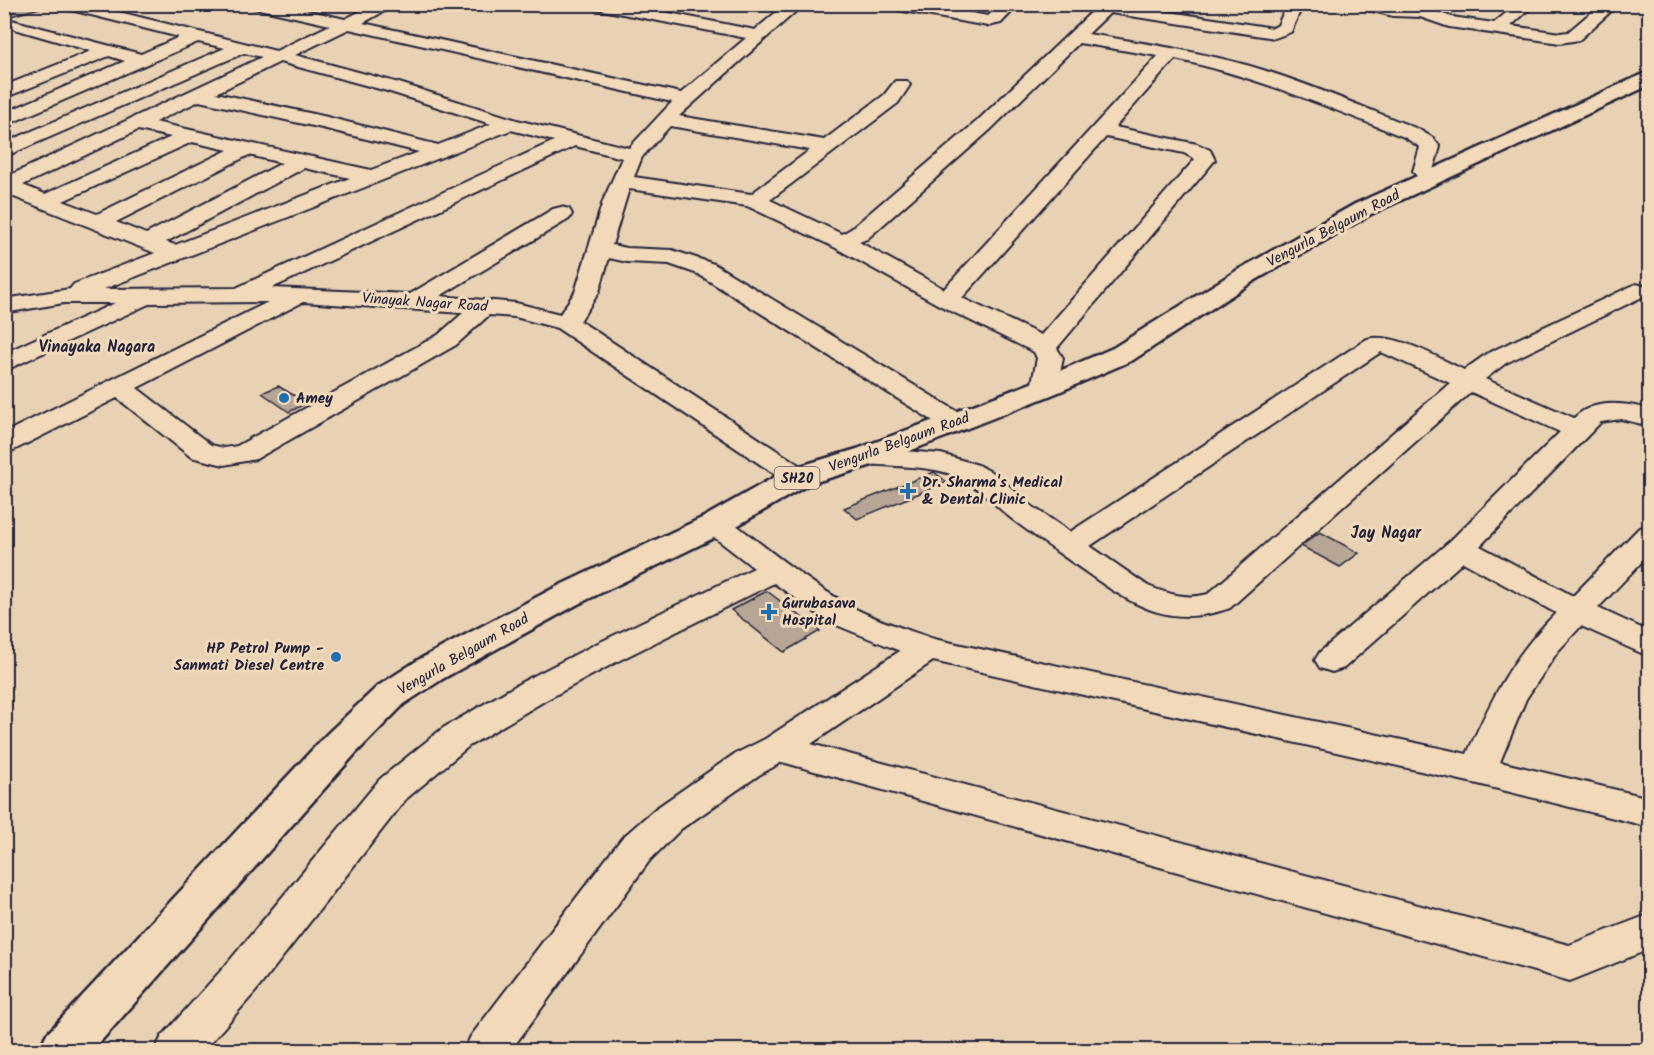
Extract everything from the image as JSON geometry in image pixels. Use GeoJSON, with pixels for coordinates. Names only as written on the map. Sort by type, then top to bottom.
{"type":"FeatureCollection","features":[{"type":"Feature","properties":{"kind":"main road","name":"Vengurla Belgaum Road"},"geometry":{"type":"LineString","coordinates":[[63,1050],[341,744],[391,695],[431,669],[566,596],[716,524],[798,477],[868,456],[1044,388],[1123,354],[1245,276],[1363,209],[1650,77]]}},
{"type":"Feature","properties":{"kind":"street"},"geometry":{"type":"LineString","coordinates":[[256,4],[685,99]]}},
{"type":"Feature","properties":{"kind":"street"},"geometry":{"type":"LineString","coordinates":[[5,185],[351,24],[389,4]]}},
{"type":"Feature","properties":{"kind":"street"},"geometry":{"type":"LineString","coordinates":[[597,4],[760,36]]}},
{"type":"Feature","properties":{"kind":"street"},"geometry":{"type":"LineString","coordinates":[[566,323],[587,292],[622,182],[633,155],[685,99],[796,4]]}},
{"type":"Feature","properties":{"kind":"street"},"geometry":{"type":"LineString","coordinates":[[892,4],[988,21],[995,19],[1011,4]]}},
{"type":"Feature","properties":{"kind":"street"},"geometry":{"type":"LineString","coordinates":[[1194,21],[1207,4]]}},
{"type":"Feature","properties":{"kind":"street"},"geometry":{"type":"LineString","coordinates":[[842,242],[858,234],[983,126],[1109,6],[1275,33],[1285,28],[1295,4]]}},
{"type":"Feature","properties":{"kind":"street"},"geometry":{"type":"LineString","coordinates":[[1363,4],[1393,11],[1427,8],[1449,22],[1532,36],[1568,38],[1611,4]]}},
{"type":"Feature","properties":{"kind":"street"},"geometry":{"type":"LineString","coordinates":[[1497,29],[1527,4]]}},
{"type":"Feature","properties":{"kind":"street"},"geometry":{"type":"LineString","coordinates":[[6,23],[54,7],[243,47],[393,87],[510,124],[633,155]]}},
{"type":"Feature","properties":{"kind":"street"},"geometry":{"type":"LineString","coordinates":[[6,23],[143,60]]}},
{"type":"Feature","properties":{"kind":"street"},"geometry":{"type":"LineString","coordinates":[[4,120],[194,37]]}},
{"type":"Feature","properties":{"kind":"street"},"geometry":{"type":"LineString","coordinates":[[1078,38],[1171,53],[1268,77],[1411,133],[1430,147],[1423,171],[1429,178]]}},
{"type":"Feature","properties":{"kind":"street"},"geometry":{"type":"LineString","coordinates":[[4,151],[243,47]]}},
{"type":"Feature","properties":{"kind":"street"},"geometry":{"type":"LineString","coordinates":[[4,93],[109,50]]}},
{"type":"Feature","properties":{"kind":"street"},"geometry":{"type":"LineString","coordinates":[[947,300],[1171,53]]}},
{"type":"Feature","properties":{"kind":"street"},"geometry":{"type":"LineString","coordinates":[[755,201],[891,99],[901,85]]}},
{"type":"Feature","properties":{"kind":"street"},"geometry":{"type":"LineString","coordinates":[[199,95],[438,151]]}},
{"type":"Feature","properties":{"kind":"street"},"geometry":{"type":"LineString","coordinates":[[666,120],[829,147]]}},
{"type":"Feature","properties":{"kind":"street"},"geometry":{"type":"LineString","coordinates":[[138,123],[372,177]]}},
{"type":"Feature","properties":{"kind":"street"},"geometry":{"type":"LineString","coordinates":[[64,296],[510,124]]}},
{"type":"Feature","properties":{"kind":"street"},"geometry":{"type":"LineString","coordinates":[[1044,347],[1205,160],[1203,154],[1190,148],[1101,130]]}},
{"type":"Feature","properties":{"kind":"street"},"geometry":{"type":"LineString","coordinates":[[46,201],[190,136]]}},
{"type":"Feature","properties":{"kind":"street"},"geometry":{"type":"LineString","coordinates":[[239,295],[573,140]]}},
{"type":"Feature","properties":{"kind":"street"},"geometry":{"type":"LineString","coordinates":[[98,222],[246,148]]}},
{"type":"Feature","properties":{"kind":"street"},"geometry":{"type":"LineString","coordinates":[[148,242],[301,161]]}},
{"type":"Feature","properties":{"kind":"street"},"geometry":{"type":"LineString","coordinates":[[622,182],[736,196],[755,201],[842,242],[947,300],[1044,347],[1050,358],[1044,388]]}},
{"type":"Feature","properties":{"kind":"street"},"geometry":{"type":"LineString","coordinates":[[5,185],[175,253]]}},
{"type":"Feature","properties":{"kind":"street"},"geometry":{"type":"LineString","coordinates":[[415,301],[561,214]]}},
{"type":"Feature","properties":{"kind":"street"},"geometry":{"type":"LineString","coordinates":[[600,249],[627,255],[672,257],[706,269],[954,421]]}},
{"type":"Feature","properties":{"kind":"street"},"geometry":{"type":"LineString","coordinates":[[868,456],[941,462],[968,471],[985,480],[1023,513],[1137,593],[1158,603],[1182,608],[1203,608],[1219,602],[1466,382],[1497,358],[1636,291]]}},
{"type":"Feature","properties":{"kind":"street"},"geometry":{"type":"LineString","coordinates":[[4,363],[152,295]]}},
{"type":"Feature","properties":{"kind":"street"},"geometry":{"type":"LineString","coordinates":[[4,444],[301,295]]}},
{"type":"Feature","properties":{"kind":"street","name":"Vinayak Nagar Road"},"geometry":{"type":"LineString","coordinates":[[7,304],[64,296],[301,295],[485,306],[527,312],[566,323],[798,477]]}},
{"type":"Feature","properties":{"kind":"street"},"geometry":{"type":"LineString","coordinates":[[118,386],[201,451],[227,458],[246,453],[447,340],[485,306]]}},
{"type":"Feature","properties":{"kind":"street"},"geometry":{"type":"LineString","coordinates":[[1071,545],[1370,346],[1389,346],[1578,430]]}},
{"type":"Feature","properties":{"kind":"street"},"geometry":{"type":"LineString","coordinates":[[1332,660],[1461,548],[1591,416],[1605,410],[1623,411],[1650,418]]}},
{"type":"Feature","properties":{"kind":"street"},"geometry":{"type":"LineString","coordinates":[[716,524],[776,570],[840,614],[875,630],[928,649],[1478,770],[1650,813]]}},
{"type":"Feature","properties":{"kind":"street"},"geometry":{"type":"LineString","coordinates":[[1478,770],[1510,696],[1546,643],[1650,535]]}},
{"type":"Feature","properties":{"kind":"street"},"geometry":{"type":"LineString","coordinates":[[1461,548],[1578,612],[1650,646]]}},
{"type":"Feature","properties":{"kind":"street"},"geometry":{"type":"LineString","coordinates":[[177,1050],[241,978],[393,789],[456,737],[606,652],[776,570]]}},
{"type":"Feature","properties":{"kind":"street"},"geometry":{"type":"LineString","coordinates":[[486,1050],[636,849],[668,819],[746,765],[778,748],[928,649]]}},
{"type":"Feature","properties":{"kind":"street"},"geometry":{"type":"LineString","coordinates":[[778,748],[1570,963],[1650,931]]}},
{"type":"Feature","properties":{"kind":"building"},"geometry":{"type":"Polygon","coordinates":[[[36,4],[43,7],[4,18],[4,6],[36,4]]]}},
{"type":"Feature","properties":{"kind":"building","name":"Amey"},"geometry":{"type":"Polygon","coordinates":[[[278,386],[307,403],[289,412],[262,393],[278,386]]]}},
{"type":"Feature","properties":{"kind":"building"},"geometry":{"type":"Polygon","coordinates":[[[934,472],[947,482],[857,519],[844,508],[934,472]]]}},
{"type":"Feature","properties":{"kind":"building"},"geometry":{"type":"Polygon","coordinates":[[[1320,532],[1359,553],[1340,567],[1301,546],[1320,532]]]}},
{"type":"Feature","properties":{"kind":"building"},"geometry":{"type":"Polygon","coordinates":[[[767,591],[820,631],[784,652],[731,610],[767,591]]]}},
{"type":"Feature","properties":{"kind":"place","name":"Amey"},"geometry":{"type":"Point","coordinates":[284,398]}},
{"type":"Feature","properties":{"kind":"place","name":"Dr. Sharma's Medical & Dental Clinic"},"geometry":{"type":"Point","coordinates":[908,491]}},
{"type":"Feature","properties":{"kind":"place","name":"Gurubasava Hospital"},"geometry":{"type":"Point","coordinates":[769,612]}},
{"type":"Feature","properties":{"kind":"place","name":"HP Petrol Pump - Sanmati Diesel Centre"},"geometry":{"type":"Point","coordinates":[336,657]}},
{"type":"Feature","properties":{"kind":"district","name":"Vinayaka Nagara"},"geometry":{"type":"Point","coordinates":[97,346]}},
{"type":"Feature","properties":{"kind":"district","name":"Jay Nagar"},"geometry":{"type":"Point","coordinates":[1386,532]}}]}
